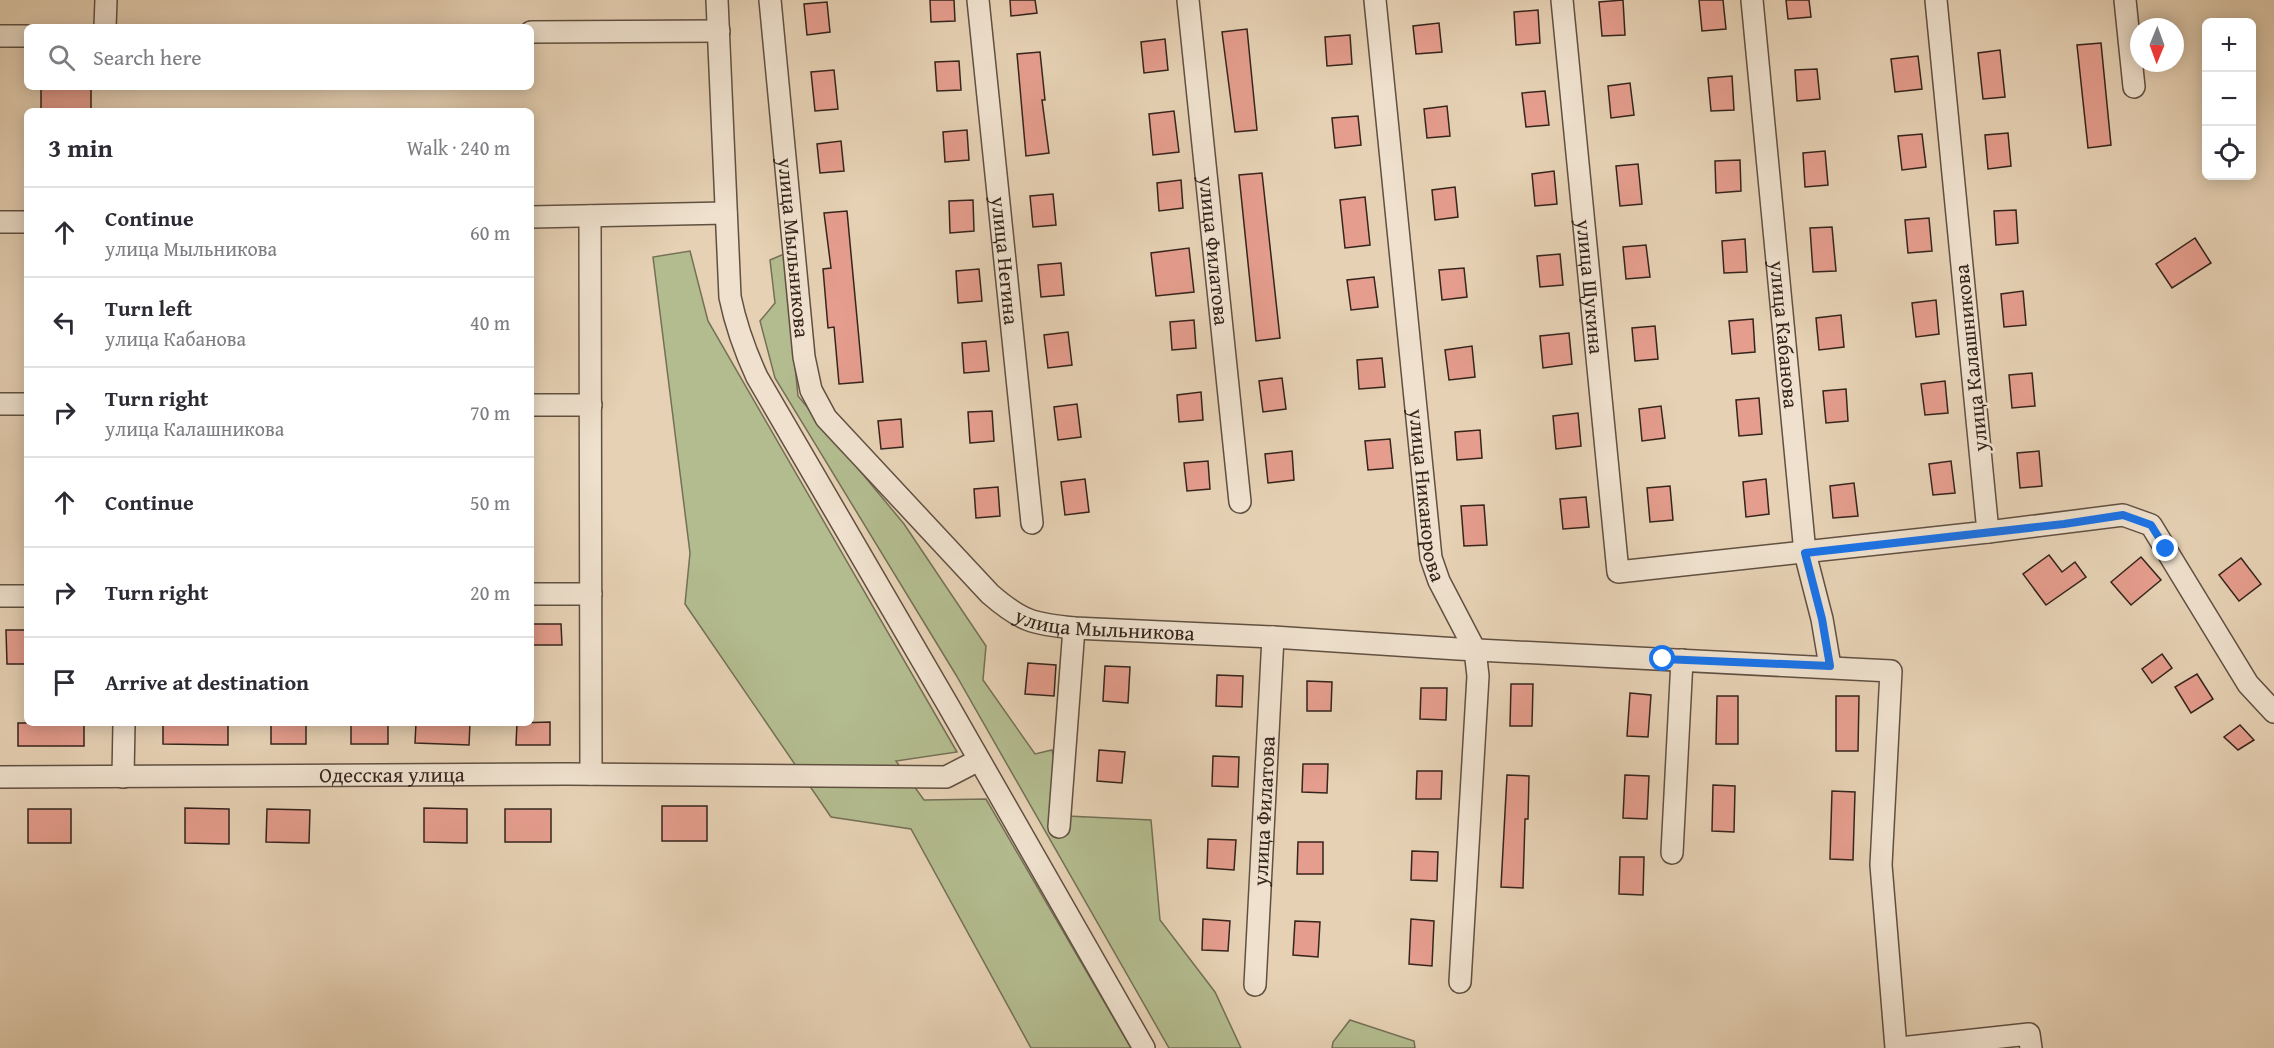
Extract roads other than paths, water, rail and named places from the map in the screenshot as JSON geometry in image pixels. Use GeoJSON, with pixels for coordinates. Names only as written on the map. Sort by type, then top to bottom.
{"type":"FeatureCollection","features":[{"type":"Feature","properties":{"kind":"street"},"geometry":{"type":"LineString","coordinates":[[105,24],[106,0]]}},
{"type":"Feature","properties":{"kind":"street"},"geometry":{"type":"LineString","coordinates":[[717,0],[730,297],[735,325],[745,351],[757,377],[1144,1048]]}},
{"type":"Feature","properties":{"kind":"street","name":"улица Мыльникова"},"geometry":{"type":"LineString","coordinates":[[770,0],[804,357],[811,390],[826,417],[990,594],[1015,615],[1026,620],[1051,626],[1074,628],[1892,671],[1881,865],[1898,1048]]}},
{"type":"Feature","properties":{"kind":"street","name":"улица Негина"},"geometry":{"type":"LineString","coordinates":[[978,0],[1032,523]]}},
{"type":"Feature","properties":{"kind":"street","name":"улица Филатова"},"geometry":{"type":"LineString","coordinates":[[1188,0],[1240,502]]}},
{"type":"Feature","properties":{"kind":"street","name":"улица Никанорова"},"geometry":{"type":"LineString","coordinates":[[1375,0],[1431,558],[1439,581],[1475,650],[1478,676],[1460,982]]}},
{"type":"Feature","properties":{"kind":"street","name":"улица Щукина"},"geometry":{"type":"LineString","coordinates":[[1562,0],[1618,572],[1805,553]]}},
{"type":"Feature","properties":{"kind":"street","name":"улица Кабанова"},"geometry":{"type":"LineString","coordinates":[[1752,0],[1805,553],[1822,619],[1830,666]]}},
{"type":"Feature","properties":{"kind":"street","name":"улица Калашникова"},"geometry":{"type":"LineString","coordinates":[[1936,0],[1988,532]]}},
{"type":"Feature","properties":{"kind":"street"},"geometry":{"type":"LineString","coordinates":[[2125,0],[2134,87]]}},
{"type":"Feature","properties":{"kind":"street"},"geometry":{"type":"LineString","coordinates":[[534,32],[719,31]]}},
{"type":"Feature","properties":{"kind":"street"},"geometry":{"type":"LineString","coordinates":[[0,36],[24,36]]}},
{"type":"Feature","properties":{"kind":"street"},"geometry":{"type":"LineString","coordinates":[[534,217],[726,213]]}},
{"type":"Feature","properties":{"kind":"street"},"geometry":{"type":"LineString","coordinates":[[590,216],[591,774]]}},
{"type":"Feature","properties":{"kind":"street"},"geometry":{"type":"LineString","coordinates":[[0,222],[24,222]]}},
{"type":"Feature","properties":{"kind":"street"},"geometry":{"type":"LineString","coordinates":[[0,404],[24,404]]}},
{"type":"Feature","properties":{"kind":"street"},"geometry":{"type":"LineString","coordinates":[[534,405],[591,405]]}},
{"type":"Feature","properties":{"kind":"street"},"geometry":{"type":"LineString","coordinates":[[1805,553],[2064,524],[2123,515],[2151,525],[2248,684],[2274,712]]}},
{"type":"Feature","properties":{"kind":"street"},"geometry":{"type":"LineString","coordinates":[[534,594],[591,594]]}},
{"type":"Feature","properties":{"kind":"street"},"geometry":{"type":"LineString","coordinates":[[0,596],[24,596]]}},
{"type":"Feature","properties":{"kind":"street"},"geometry":{"type":"LineString","coordinates":[[1059,827],[1074,628]]}},
{"type":"Feature","properties":{"kind":"street","name":"улица Филатова"},"geometry":{"type":"LineString","coordinates":[[1255,985],[1273,637]]}},
{"type":"Feature","properties":{"kind":"street"},"geometry":{"type":"LineString","coordinates":[[1672,853],[1682,660]]}},
{"type":"Feature","properties":{"kind":"street"},"geometry":{"type":"LineString","coordinates":[[123,777],[124,726]]}},
{"type":"Feature","properties":{"kind":"street","name":"Одесская улица"},"geometry":{"type":"LineString","coordinates":[[0,777],[591,774],[946,777],[979,760]]}},
{"type":"Feature","properties":{"kind":"street"},"geometry":{"type":"LineString","coordinates":[[1898,1048],[2029,1034],[2031,1048]]}}]}
